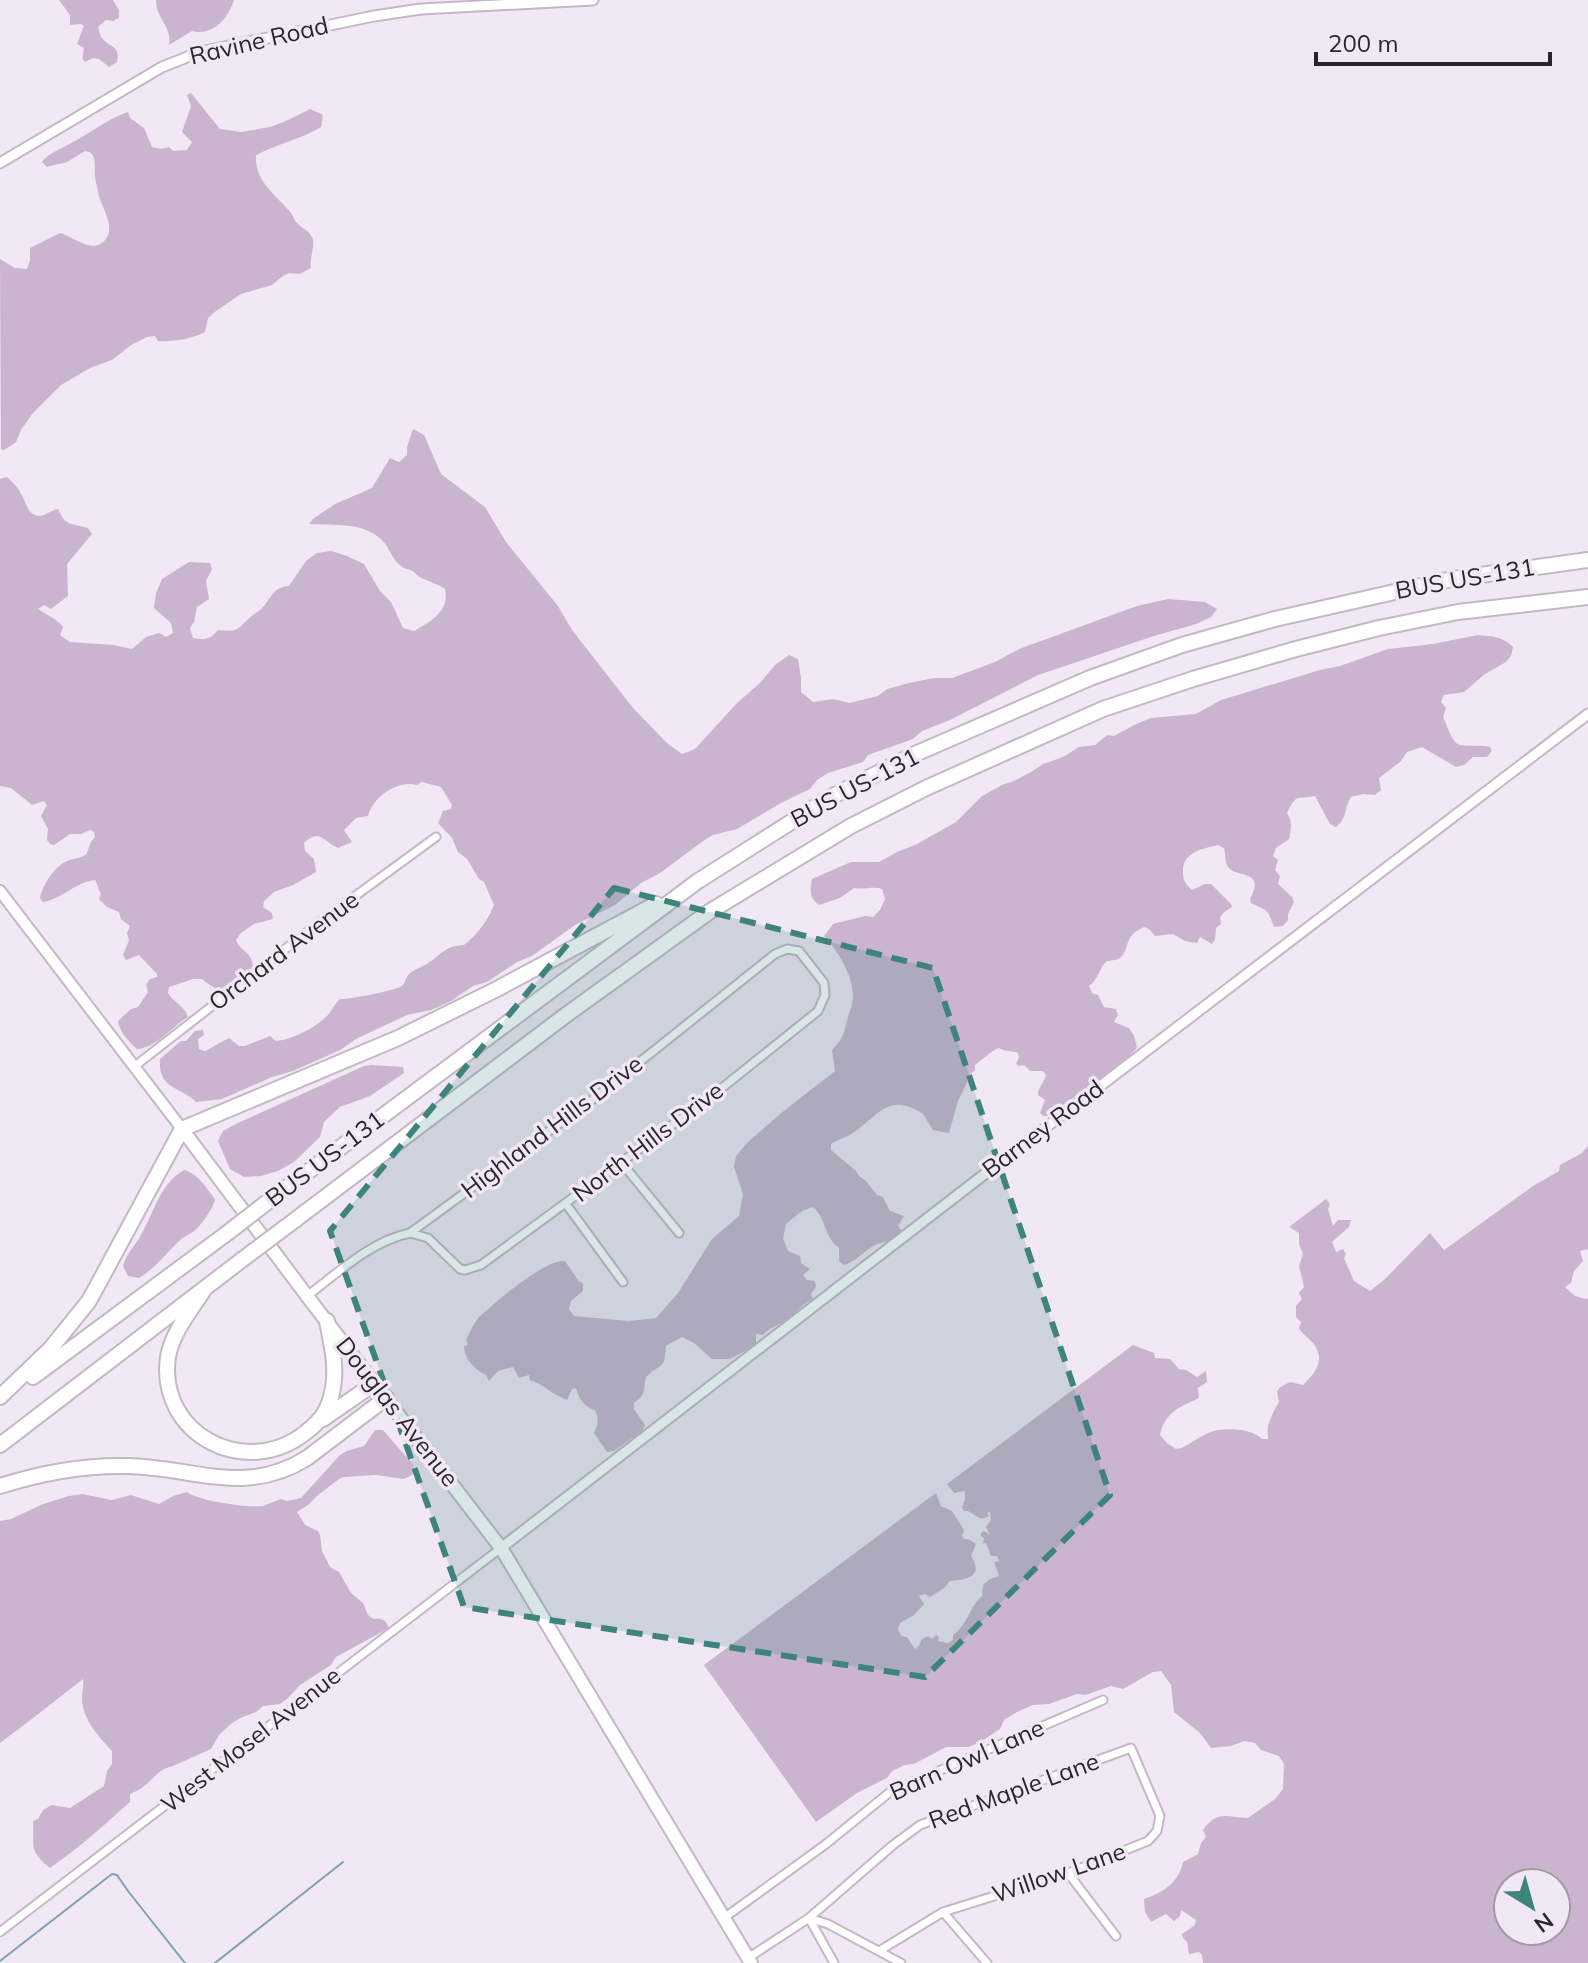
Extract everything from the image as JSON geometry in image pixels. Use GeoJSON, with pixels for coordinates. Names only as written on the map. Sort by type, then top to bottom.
{"type":"FeatureCollection","features":[{"type":"Feature","properties":{"kind":"highway","name":"BUS US-131"},"geometry":{"type":"LineString","coordinates":[[0,1399],[698,881],[841,791],[915,754],[1090,678],[1182,645],[1275,619],[1452,579],[1588,560]]}},
{"type":"Feature","properties":{"kind":"highway","name":"BUS US-131"},"geometry":{"type":"LineString","coordinates":[[0,1445],[566,1015],[709,912],[851,826],[926,788],[1103,709],[1193,679],[1379,628],[1458,612],[1588,597]]}},
{"type":"Feature","properties":{"kind":"highway"},"geometry":{"type":"LineString","coordinates":[[0,1399],[51,1348],[89,1301],[182,1129],[444,1016],[698,881]]}},
{"type":"Feature","properties":{"kind":"highway"},"geometry":{"type":"LineString","coordinates":[[205,1288],[172,1340],[168,1356],[168,1385],[189,1426],[208,1441],[243,1453],[275,1449],[291,1443],[375,1383]]}},
{"type":"Feature","properties":{"kind":"highway"},"geometry":{"type":"LineString","coordinates":[[319,1422],[331,1395],[335,1372],[327,1321]]}},
{"type":"Feature","properties":{"kind":"highway"},"geometry":{"type":"LineString","coordinates":[[0,1486],[67,1469],[103,1466],[146,1466],[241,1479],[269,1475],[295,1466],[386,1398]]}},
{"type":"Feature","properties":{"kind":"main road","name":"Douglas Avenue"},"geometry":{"type":"LineString","coordinates":[[0,891],[501,1548],[749,1960]]}},
{"type":"Feature","properties":{"kind":"street","name":"Ravine Road"},"geometry":{"type":"LineString","coordinates":[[0,163],[162,67],[200,52],[421,9],[593,0]]}},
{"type":"Feature","properties":{"kind":"street","name":"Barney Road"},"geometry":{"type":"LineString","coordinates":[[501,1548],[1588,714]]}},
{"type":"Feature","properties":{"kind":"street","name":"Orchard Avenue"},"geometry":{"type":"LineString","coordinates":[[135,1066],[321,921],[436,837]]}},
{"type":"Feature","properties":{"kind":"street","name":"North Hills Drive"},"geometry":{"type":"LineString","coordinates":[[410,1233],[428,1238],[455,1266],[465,1270],[481,1265],[717,1092],[818,1011],[825,995],[824,983],[805,957],[791,949]]}},
{"type":"Feature","properties":{"kind":"street","name":"Highland Hills Drive"},"geometry":{"type":"LineString","coordinates":[[307,1296],[374,1247],[410,1233],[597,1096],[775,954],[791,949]]}},
{"type":"Feature","properties":{"kind":"street"},"geometry":{"type":"LineString","coordinates":[[621,1162],[679,1233]]}},
{"type":"Feature","properties":{"kind":"street"},"geometry":{"type":"LineString","coordinates":[[566,1204],[623,1282]]}},
{"type":"Feature","properties":{"kind":"street","name":"West Mosel Avenue"},"geometry":{"type":"LineString","coordinates":[[0,1932],[501,1548]]}},
{"type":"Feature","properties":{"kind":"street","name":"Barn Owl Lane"},"geometry":{"type":"LineString","coordinates":[[724,1918],[826,1844],[900,1785],[1103,1700]]}},
{"type":"Feature","properties":{"kind":"street","name":"Willow Lane"},"geometry":{"type":"LineString","coordinates":[[879,1951],[943,1912],[1068,1873],[1142,1844],[1154,1836],[1160,1816],[1131,1748]]}},
{"type":"Feature","properties":{"kind":"street","name":"Red Maple Lane"},"geometry":{"type":"LineString","coordinates":[[749,1960],[809,1918],[920,1825],[1131,1748]]}},
{"type":"Feature","properties":{"kind":"street"},"geometry":{"type":"LineString","coordinates":[[1068,1873],[1116,1936]]}},
{"type":"Feature","properties":{"kind":"street"},"geometry":{"type":"LineString","coordinates":[[943,1912],[987,1963]]}},
{"type":"Feature","properties":{"kind":"street"},"geometry":{"type":"LineString","coordinates":[[809,1918],[828,1924],[901,1963]]}},
{"type":"Feature","properties":{"kind":"street"},"geometry":{"type":"LineString","coordinates":[[809,1918],[834,1963]]}},
{"type":"Feature","properties":{"kind":"highlighted area"},"geometry":{"type":"Polygon","coordinates":[[[614,888],[933,968],[1110,1495],[925,1677],[464,1607],[330,1231],[614,888]]]}},
{"type":"Feature","properties":{"kind":"shaded area"},"geometry":{"type":"Polygon","coordinates":[[[59,0],[113,0],[119,10],[119,18],[106,20],[98,27],[102,38],[116,50],[117,62],[109,67],[99,59],[85,62],[82,57],[84,48],[77,44],[84,26],[70,25],[70,15],[59,0]]]}},
{"type":"Feature","properties":{"kind":"shaded area"},"geometry":{"type":"Polygon","coordinates":[[[156,0],[234,0],[219,24],[207,31],[192,31],[169,45],[168,32],[156,0]]]}},
{"type":"Feature","properties":{"kind":"shaded area"},"geometry":{"type":"Polygon","coordinates":[[[191,93],[220,129],[241,132],[270,127],[310,109],[323,115],[321,127],[256,155],[256,165],[263,180],[312,237],[311,268],[300,274],[289,273],[272,285],[241,294],[208,318],[205,332],[170,341],[147,337],[112,360],[90,368],[61,385],[33,413],[16,442],[1,449],[0,259],[15,268],[27,269],[30,248],[60,233],[95,246],[106,239],[109,230],[91,153],[85,151],[67,162],[47,167],[42,162],[52,153],[128,112],[130,118],[144,128],[152,147],[187,150],[192,142],[182,132],[191,106],[187,95],[191,93]]]}},
{"type":"Feature","properties":{"kind":"shaded area"},"geometry":{"type":"Polygon","coordinates":[[[413,429],[424,435],[441,474],[485,507],[506,542],[558,606],[572,630],[633,708],[682,754],[695,749],[775,665],[789,655],[798,659],[801,692],[813,702],[833,699],[849,703],[878,696],[887,689],[909,683],[952,678],[1019,649],[1137,606],[1168,599],[1205,602],[1217,609],[1211,617],[1196,624],[1038,675],[922,731],[913,739],[868,755],[863,762],[828,773],[810,789],[737,829],[706,839],[641,883],[615,905],[575,925],[532,956],[487,982],[473,986],[451,1001],[431,1010],[407,1015],[293,1071],[222,1099],[196,1102],[166,1082],[160,1069],[160,1059],[195,1031],[203,1030],[204,1035],[198,1039],[199,1049],[205,1051],[229,1038],[239,1046],[245,1046],[270,1036],[276,1041],[297,1035],[323,1020],[340,999],[402,986],[412,972],[447,949],[464,945],[482,927],[494,905],[484,882],[438,823],[443,811],[451,809],[452,805],[441,787],[422,782],[394,788],[375,802],[368,816],[356,818],[344,830],[352,842],[338,848],[318,836],[304,843],[305,851],[314,859],[316,872],[274,892],[264,901],[263,907],[272,913],[273,919],[254,924],[236,940],[250,957],[253,966],[219,992],[202,979],[169,987],[168,993],[188,1017],[158,1041],[137,1049],[122,1032],[118,1021],[138,1007],[148,992],[146,984],[157,974],[139,955],[126,960],[123,955],[130,926],[121,919],[119,912],[99,899],[101,894],[95,880],[57,898],[43,902],[40,898],[46,882],[58,867],[86,855],[95,837],[94,832],[70,834],[54,845],[50,844],[47,840],[48,829],[41,816],[47,805],[44,801],[32,805],[11,788],[0,786],[0,479],[7,477],[14,484],[32,514],[40,516],[58,509],[67,522],[88,528],[92,534],[67,564],[68,596],[51,609],[44,605],[38,609],[61,624],[60,635],[70,642],[132,649],[146,637],[159,633],[166,637],[173,633],[171,623],[154,608],[156,593],[162,579],[189,562],[210,563],[212,569],[206,581],[209,599],[197,607],[190,628],[193,638],[207,638],[218,630],[235,630],[262,609],[277,590],[289,586],[306,561],[317,553],[331,551],[364,564],[380,591],[391,602],[403,628],[414,631],[442,609],[445,589],[402,567],[382,540],[366,530],[309,524],[335,504],[372,488],[390,458],[399,462],[407,455],[413,429]]]}},
{"type":"Feature","properties":{"kind":"shaded area"},"geometry":{"type":"Polygon","coordinates":[[[1478,635],[1506,641],[1513,647],[1511,656],[1464,692],[1444,695],[1441,702],[1446,708],[1443,717],[1456,743],[1490,747],[1492,751],[1487,757],[1473,757],[1456,767],[1422,747],[1407,752],[1400,762],[1379,778],[1381,790],[1375,795],[1351,797],[1336,827],[1330,824],[1315,796],[1295,800],[1287,813],[1291,823],[1289,839],[1276,848],[1273,856],[1278,860],[1275,870],[1280,876],[1278,884],[1294,902],[1283,926],[1274,927],[1267,912],[1251,903],[1255,883],[1248,876],[1229,868],[1224,848],[1218,845],[1189,856],[1183,872],[1188,886],[1192,890],[1211,884],[1232,907],[1220,918],[1221,924],[1216,928],[1212,944],[1200,937],[1197,943],[1173,934],[1155,936],[1144,927],[1132,935],[1121,957],[1104,964],[1089,986],[1104,1007],[1116,1009],[1118,1015],[1114,1022],[1129,1028],[1137,1048],[1124,1061],[1048,1116],[1043,1116],[1040,1113],[1045,1100],[1038,1095],[1046,1075],[1043,1071],[1030,1071],[1024,1065],[1019,1066],[1016,1064],[1018,1053],[999,1048],[975,1065],[975,1070],[968,1076],[949,1133],[933,1130],[917,1110],[894,1105],[831,1144],[831,1150],[856,1171],[877,1195],[883,1197],[890,1211],[904,1216],[898,1226],[902,1231],[889,1242],[876,1244],[844,1265],[839,1261],[839,1248],[818,1212],[813,1207],[802,1211],[786,1224],[783,1239],[788,1251],[800,1256],[801,1263],[810,1269],[803,1275],[807,1280],[815,1281],[816,1287],[811,1294],[813,1299],[763,1335],[756,1334],[756,1343],[730,1359],[712,1359],[682,1337],[666,1346],[662,1365],[646,1377],[643,1394],[634,1403],[634,1409],[645,1425],[642,1431],[614,1451],[607,1452],[594,1433],[598,1422],[595,1410],[582,1402],[576,1388],[572,1389],[567,1400],[530,1380],[529,1375],[519,1378],[513,1367],[498,1371],[489,1381],[471,1363],[464,1346],[468,1345],[466,1340],[479,1317],[520,1283],[556,1262],[565,1261],[583,1284],[583,1291],[571,1301],[569,1309],[574,1316],[629,1321],[656,1318],[678,1293],[712,1239],[739,1216],[743,1194],[734,1167],[736,1156],[780,1114],[835,1071],[832,1050],[843,1035],[853,995],[846,967],[824,936],[833,924],[873,917],[885,899],[882,889],[854,888],[840,898],[819,905],[811,894],[812,879],[851,862],[879,862],[917,844],[956,822],[982,796],[1002,785],[1079,747],[1095,745],[1107,735],[1114,736],[1151,718],[1196,714],[1221,700],[1388,649],[1478,635]]]}},
{"type":"Feature","properties":{"kind":"shaded area"},"geometry":{"type":"Polygon","coordinates":[[[372,1065],[403,1067],[404,1073],[370,1096],[340,1107],[324,1122],[320,1137],[294,1162],[278,1171],[244,1177],[230,1169],[218,1141],[223,1131],[372,1065]]]}},
{"type":"Feature","properties":{"kind":"shaded area"},"geometry":{"type":"Polygon","coordinates":[[[1588,1146],[1588,1249],[1580,1251],[1583,1261],[1574,1271],[1571,1283],[1565,1287],[1575,1296],[1588,1298],[1588,1963],[1203,1963],[1199,1952],[1189,1954],[1182,1934],[1195,1925],[1196,1920],[1181,1910],[1174,1921],[1166,1914],[1151,1922],[1145,1912],[1144,1899],[1169,1886],[1183,1862],[1198,1854],[1206,1837],[1203,1830],[1213,1819],[1223,1816],[1248,1818],[1275,1799],[1283,1789],[1284,1764],[1279,1756],[1261,1750],[1255,1743],[1244,1741],[1211,1748],[1200,1733],[1174,1712],[1171,1685],[1161,1671],[1153,1672],[1123,1689],[1111,1686],[1049,1704],[1033,1705],[1017,1712],[1004,1720],[1000,1729],[979,1743],[968,1747],[946,1747],[914,1764],[892,1771],[887,1778],[857,1793],[816,1822],[704,1665],[936,1493],[941,1506],[952,1511],[964,1530],[964,1539],[976,1544],[971,1556],[975,1572],[968,1578],[950,1581],[930,1597],[925,1594],[919,1596],[924,1604],[914,1615],[900,1623],[898,1629],[915,1649],[928,1636],[932,1639],[936,1635],[938,1641],[948,1643],[982,1596],[983,1585],[999,1576],[994,1562],[999,1561],[997,1556],[991,1556],[981,1536],[984,1531],[990,1535],[986,1527],[991,1520],[990,1512],[983,1518],[964,1511],[965,1491],[954,1493],[947,1484],[1133,1345],[1154,1353],[1155,1358],[1170,1359],[1179,1369],[1197,1377],[1206,1371],[1207,1382],[1198,1388],[1199,1398],[1174,1411],[1162,1427],[1160,1435],[1167,1443],[1176,1449],[1182,1448],[1209,1433],[1229,1429],[1248,1431],[1268,1439],[1268,1427],[1279,1402],[1277,1392],[1280,1387],[1290,1382],[1303,1385],[1319,1360],[1317,1349],[1299,1328],[1301,1322],[1296,1317],[1296,1306],[1302,1299],[1299,1293],[1304,1287],[1299,1266],[1303,1254],[1299,1233],[1289,1227],[1326,1199],[1330,1204],[1328,1209],[1333,1226],[1338,1220],[1351,1220],[1349,1227],[1332,1242],[1336,1252],[1343,1249],[1354,1281],[1370,1291],[1430,1233],[1444,1250],[1559,1171],[1560,1165],[1582,1153],[1588,1146]]]}},
{"type":"Feature","properties":{"kind":"shaded area"},"geometry":{"type":"Polygon","coordinates":[[[184,1170],[194,1175],[215,1199],[212,1207],[197,1229],[180,1240],[150,1270],[139,1278],[128,1276],[123,1266],[127,1256],[164,1190],[184,1170]]]}},
{"type":"Feature","properties":{"kind":"shaded area"},"geometry":{"type":"Polygon","coordinates":[[[375,1430],[383,1430],[413,1463],[412,1475],[404,1479],[376,1475],[344,1477],[297,1512],[305,1525],[318,1531],[322,1551],[330,1567],[339,1572],[351,1593],[363,1603],[368,1615],[383,1620],[389,1628],[336,1657],[331,1665],[300,1685],[280,1704],[263,1706],[232,1723],[219,1735],[211,1749],[160,1772],[130,1794],[130,1802],[101,1828],[50,1868],[35,1851],[33,1821],[52,1805],[70,1808],[104,1786],[112,1764],[112,1751],[92,1728],[85,1714],[83,1679],[0,1743],[0,1521],[43,1504],[82,1494],[112,1500],[131,1495],[159,1504],[187,1492],[212,1501],[256,1506],[281,1499],[301,1498],[340,1455],[364,1446],[375,1430]]]}},
{"type":"Feature","properties":{"kind":"waterway"},"geometry":{"type":"LineString","coordinates":[[215,1963],[343,1862]]}},
{"type":"Feature","properties":{"kind":"waterway"},"geometry":{"type":"LineString","coordinates":[[0,1961],[112,1874],[117,1875],[185,1963]]}}]}
